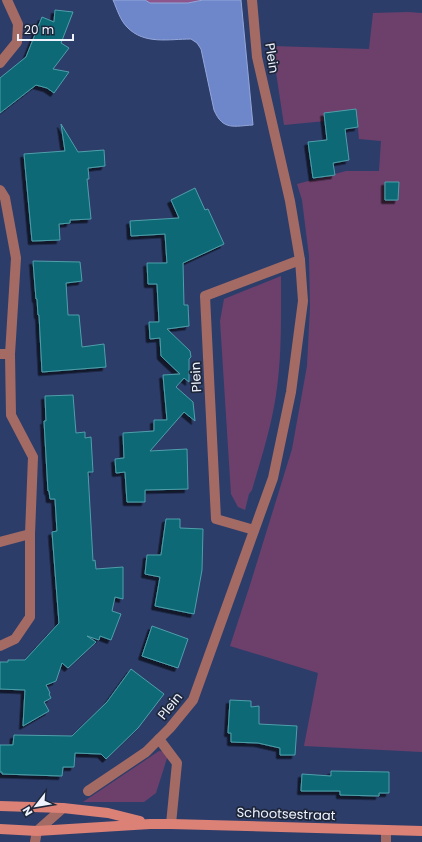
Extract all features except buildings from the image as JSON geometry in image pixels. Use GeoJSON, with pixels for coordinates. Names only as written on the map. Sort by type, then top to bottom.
{"type":"FeatureCollection","features":[{"type":"Feature","properties":{"kind":"main road","name":"Schootsestraat"},"geometry":{"type":"LineString","coordinates":[[0,806],[63,808],[108,813],[150,824]]}},
{"type":"Feature","properties":{"kind":"main road","name":"Schootsestraat"},"geometry":{"type":"LineString","coordinates":[[0,829],[36,831],[171,824],[422,831]]}},
{"type":"Feature","properties":{"kind":"street"},"geometry":{"type":"LineString","coordinates":[[0,63],[17,42],[18,24],[7,0]]}},
{"type":"Feature","properties":{"kind":"street","name":"Plein"},"geometry":{"type":"LineString","coordinates":[[88,791],[146,752],[160,739],[193,700],[273,478],[292,392],[303,301],[300,260],[290,201],[257,58],[252,0]]}},
{"type":"Feature","properties":{"kind":"street"},"geometry":{"type":"LineString","coordinates":[[0,190],[5,198],[16,258],[5,354],[11,415],[33,457],[30,534],[30,617],[15,639],[0,646]]}},
{"type":"Feature","properties":{"kind":"street","name":"Plein"},"geometry":{"type":"LineString","coordinates":[[254,530],[216,519],[205,296],[300,260]]}},
{"type":"Feature","properties":{"kind":"street"},"geometry":{"type":"LineString","coordinates":[[0,542],[30,534]]}},
{"type":"Feature","properties":{"kind":"street","name":"Plein"},"geometry":{"type":"LineString","coordinates":[[160,739],[177,763],[171,824]]}},
{"type":"Feature","properties":{"kind":"street"},"geometry":{"type":"LineString","coordinates":[[35,842],[36,831],[63,808]]}},
{"type":"Feature","properties":{"kind":"street"},"geometry":{"type":"LineString","coordinates":[[386,830],[386,842]]}},
{"type":"Feature","properties":{"kind":"shaded area"},"geometry":{"type":"Polygon","coordinates":[[[145,0],[203,0],[188,3],[150,3],[145,0]]]}},
{"type":"Feature","properties":{"kind":"shaded area"},"geometry":{"type":"Polygon","coordinates":[[[373,13],[422,13],[422,752],[304,746],[318,673],[230,646],[292,449],[307,366],[310,307],[309,256],[302,200],[297,184],[346,171],[379,171],[381,141],[359,139],[357,118],[284,125],[272,46],[369,49],[373,13]]]}},
{"type":"Feature","properties":{"kind":"shaded area"},"geometry":{"type":"Polygon","coordinates":[[[281,276],[280,351],[276,395],[266,443],[245,510],[238,507],[231,494],[220,321],[224,299],[281,276]]]}},
{"type":"Feature","properties":{"kind":"shaded area"},"geometry":{"type":"Polygon","coordinates":[[[159,751],[169,752],[156,793],[144,802],[83,802],[159,751]]]}},
{"type":"Feature","properties":{"kind":"water"},"geometry":{"type":"Polygon","coordinates":[[[113,0],[145,0],[150,3],[188,3],[203,0],[241,0],[253,125],[230,126],[225,124],[217,117],[214,110],[201,49],[197,43],[191,39],[149,39],[134,33],[122,21],[113,0]]]}}]}
